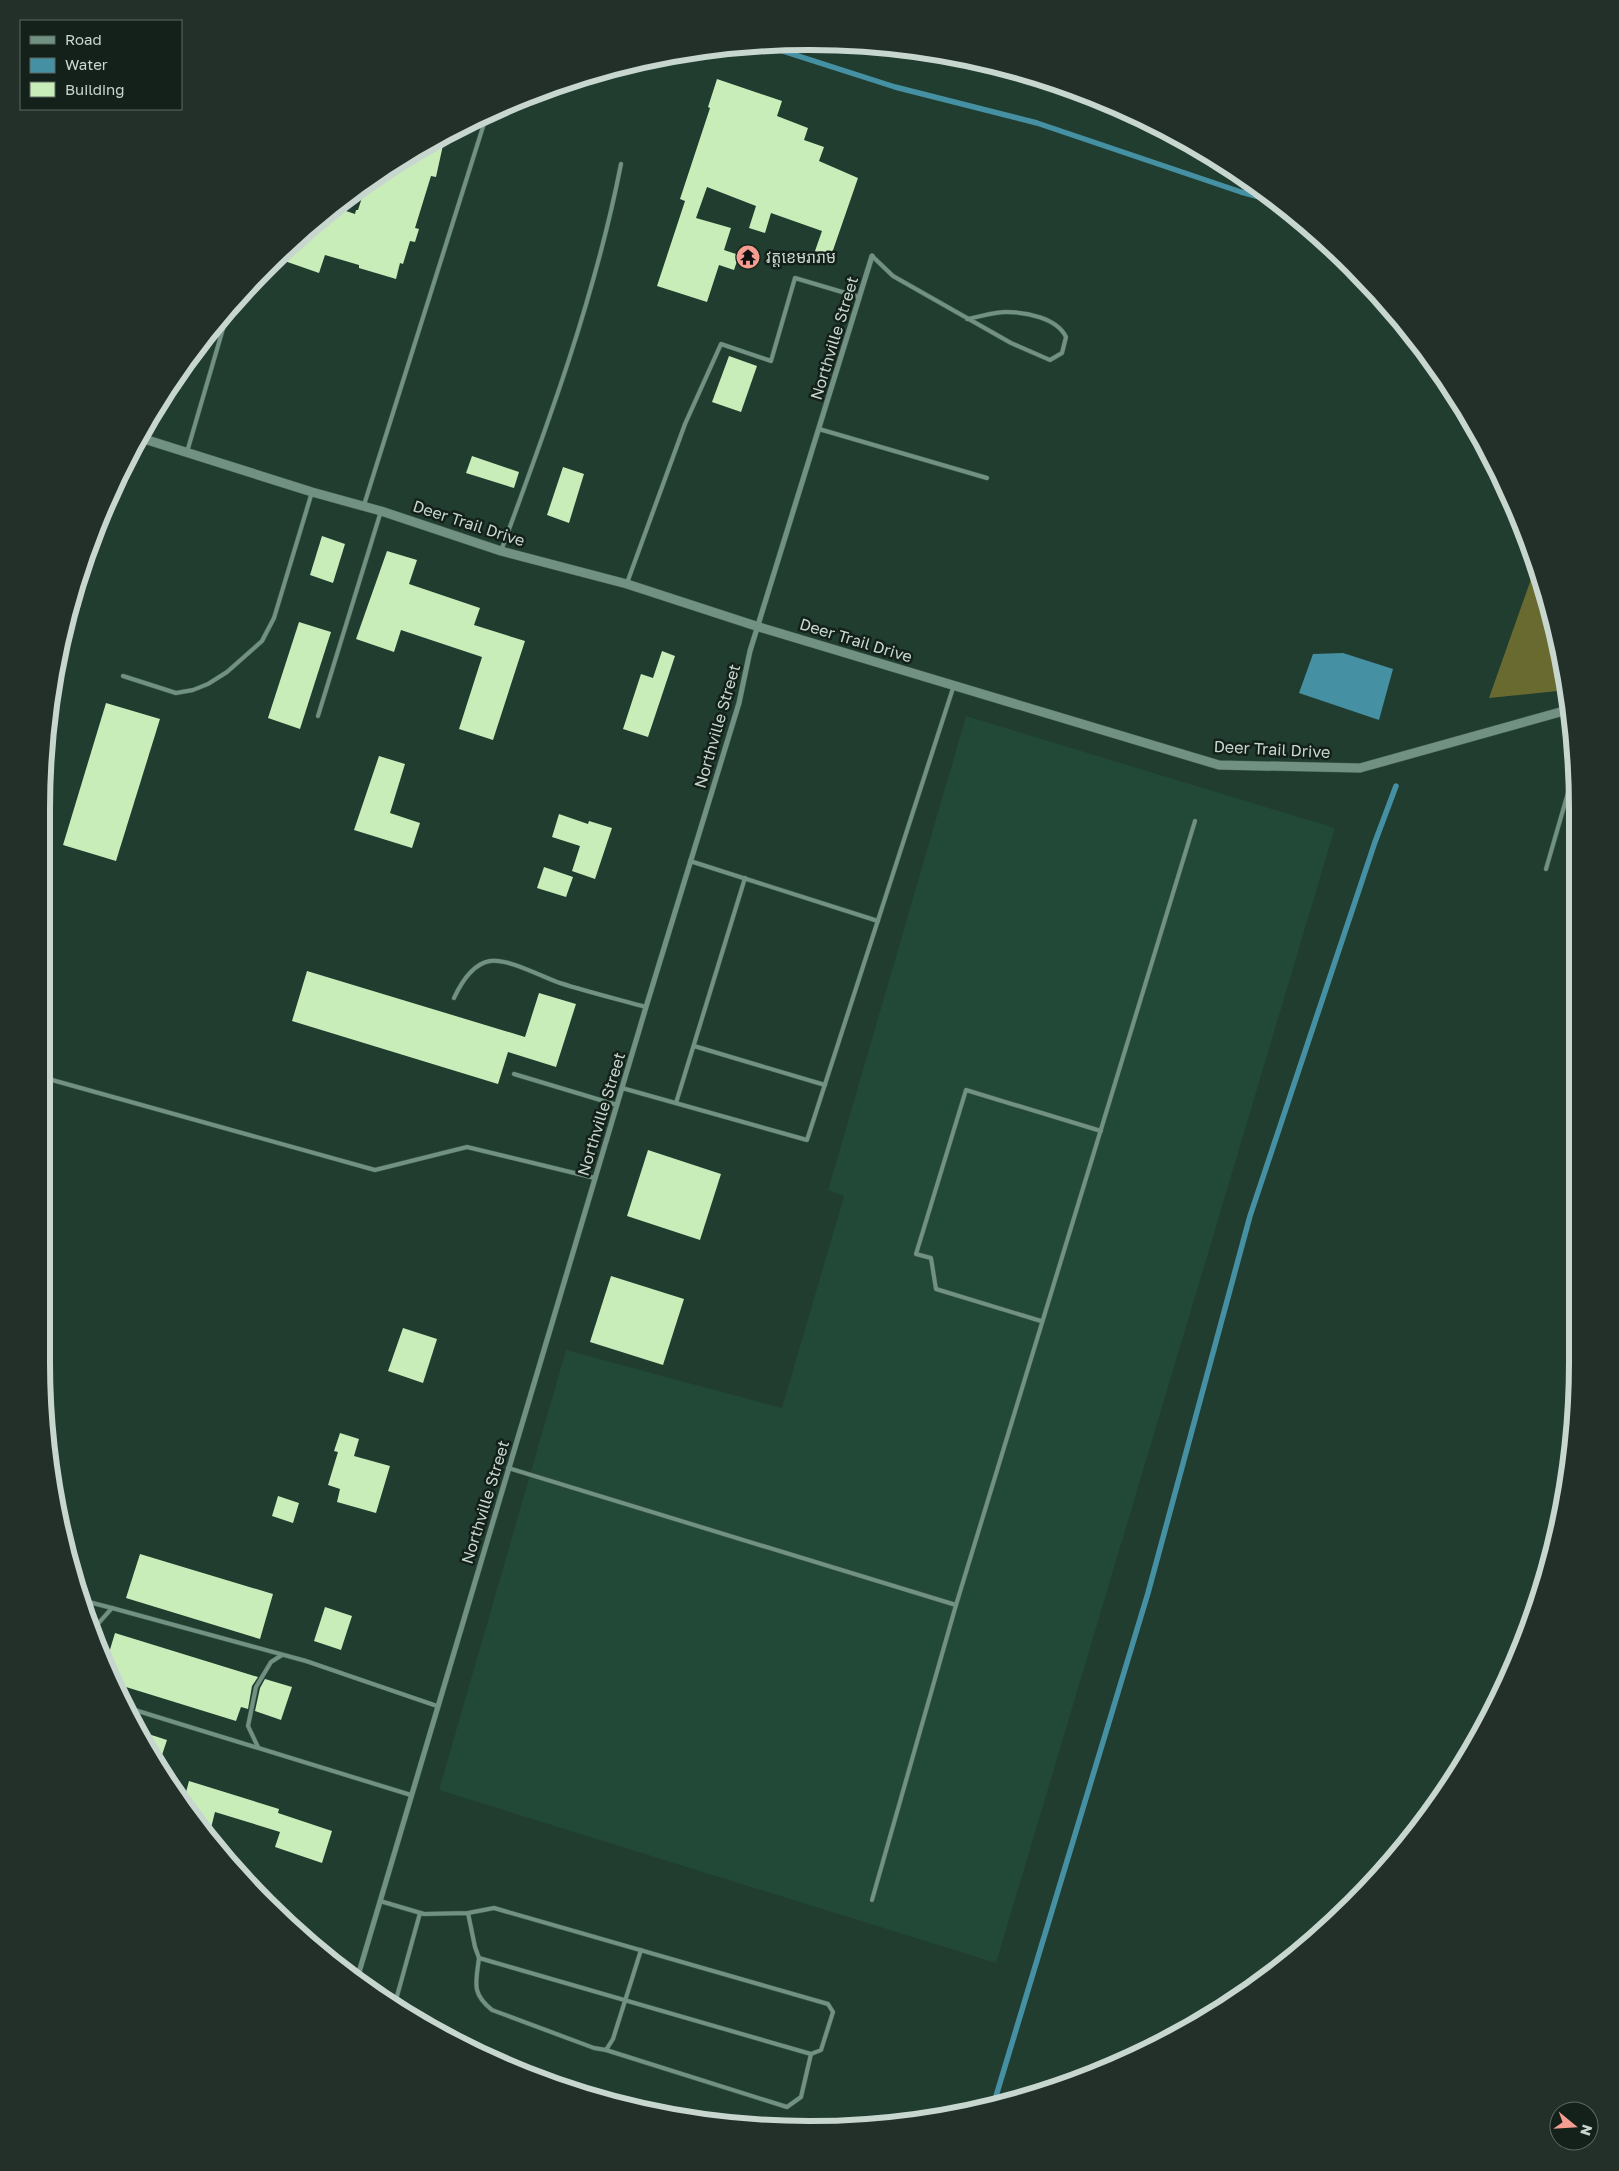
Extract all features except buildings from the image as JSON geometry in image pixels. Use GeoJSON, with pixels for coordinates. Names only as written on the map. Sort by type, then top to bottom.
{"type":"FeatureCollection","features":[{"type":"Feature","properties":{"kind":"street","name":"Northville Street"},"geometry":{"type":"LineString","coordinates":[[359,1972],[508,1468],[739,703],[750,651],[759,627],[872,256]]}},
{"type":"Feature","properties":{"kind":"street","name":"Deer Trail Drive"},"geometry":{"type":"LineString","coordinates":[[147,440],[312,492],[381,511],[502,551],[627,584],[759,627],[1219,765],[1360,768],[1563,711]]}},
{"type":"Feature","properties":{"kind":"lane"},"geometry":{"type":"LineString","coordinates":[[364,506],[484,124]]}},
{"type":"Feature","properties":{"kind":"lane"},"geometry":{"type":"LineString","coordinates":[[502,551],[564,378],[613,203],[620,164]]}},
{"type":"Feature","properties":{"kind":"lane"},"geometry":{"type":"LineString","coordinates":[[872,256],[892,276],[967,319],[1012,343],[1050,360],[1062,352],[1066,337],[1063,330],[1044,318],[1006,312],[967,319]]}},
{"type":"Feature","properties":{"kind":"lane"},"geometry":{"type":"LineString","coordinates":[[627,584],[685,424],[721,344],[771,361],[795,278],[859,297]]}},
{"type":"Feature","properties":{"kind":"lane"},"geometry":{"type":"LineString","coordinates":[[187,452],[224,327]]}},
{"type":"Feature","properties":{"kind":"lane"},"geometry":{"type":"LineString","coordinates":[[820,429],[987,478]]}},
{"type":"Feature","properties":{"kind":"lane"},"geometry":{"type":"LineString","coordinates":[[123,676],[176,693],[193,690],[208,684],[227,672],[262,641],[274,618],[312,492]]}},
{"type":"Feature","properties":{"kind":"lane"},"geometry":{"type":"LineString","coordinates":[[318,716],[381,511]]}},
{"type":"Feature","properties":{"kind":"lane"},"geometry":{"type":"LineString","coordinates":[[622,1088],[808,1140],[954,685]]}},
{"type":"Feature","properties":{"kind":"lane"},"geometry":{"type":"LineString","coordinates":[[1546,869],[1568,792]]}},
{"type":"Feature","properties":{"kind":"lane"},"geometry":{"type":"LineString","coordinates":[[872,1900],[956,1605],[1041,1321],[1195,821]]}},
{"type":"Feature","properties":{"kind":"lane"},"geometry":{"type":"LineString","coordinates":[[690,861],[878,920]]}},
{"type":"Feature","properties":{"kind":"lane"},"geometry":{"type":"LineString","coordinates":[[676,1103],[745,878]]}},
{"type":"Feature","properties":{"kind":"lane"},"geometry":{"type":"LineString","coordinates":[[454,998],[460,984],[473,970],[490,961],[504,962],[559,983],[646,1008]]}},
{"type":"Feature","properties":{"kind":"lane"},"geometry":{"type":"LineString","coordinates":[[694,1046],[825,1085]]}},
{"type":"Feature","properties":{"kind":"lane"},"geometry":{"type":"LineString","coordinates":[[514,1074],[617,1105]]}},
{"type":"Feature","properties":{"kind":"lane"},"geometry":{"type":"LineString","coordinates":[[50,1079],[375,1170],[467,1147],[595,1178]]}},
{"type":"Feature","properties":{"kind":"lane"},"geometry":{"type":"LineString","coordinates":[[1041,1321],[936,1289],[931,1258],[916,1254],[966,1090],[1101,1130]]}},
{"type":"Feature","properties":{"kind":"lane"},"geometry":{"type":"LineString","coordinates":[[508,1468],[956,1605]]}},
{"type":"Feature","properties":{"kind":"lane"},"geometry":{"type":"LineString","coordinates":[[89,1602],[282,1655],[438,1706]]}},
{"type":"Feature","properties":{"kind":"lane"},"geometry":{"type":"LineString","coordinates":[[97,1625],[112,1608]]}},
{"type":"Feature","properties":{"kind":"lane"},"geometry":{"type":"LineString","coordinates":[[258,1748],[248,1726],[256,1688],[271,1662],[282,1655]]}},
{"type":"Feature","properties":{"kind":"lane"},"geometry":{"type":"LineString","coordinates":[[135,1710],[411,1795]]}},
{"type":"Feature","properties":{"kind":"lane"},"geometry":{"type":"LineString","coordinates":[[380,1902],[420,1913],[468,1913],[494,1908],[828,2004],[834,2012],[821,2050],[811,2054],[479,1958]]}},
{"type":"Feature","properties":{"kind":"lane"},"geometry":{"type":"LineString","coordinates":[[396,1998],[420,1913]]}},
{"type":"Feature","properties":{"kind":"lane"},"geometry":{"type":"LineString","coordinates":[[468,1913],[479,1958],[476,1986],[480,2000],[492,2010],[594,2048],[606,2050],[787,2107],[800,2097],[811,2054]]}},
{"type":"Feature","properties":{"kind":"lane"},"geometry":{"type":"LineString","coordinates":[[606,2050],[613,2039],[641,1950]]}},
{"type":"Feature","properties":{"kind":"shaded area"},"geometry":{"type":"Polygon","coordinates":[[[1532,576],[1543,613],[1559,691],[1489,698],[1532,576]]]}},
{"type":"Feature","properties":{"kind":"shaded area"},"geometry":{"type":"Polygon","coordinates":[[[966,716],[1335,828],[996,1963],[439,1790],[566,1350],[782,1408],[844,1196],[828,1190],[966,716]]]}},
{"type":"Feature","properties":{"kind":"water"},"geometry":{"type":"Polygon","coordinates":[[[1343,653],[1393,669],[1379,720],[1299,693],[1313,654],[1343,653]]]}},
{"type":"Feature","properties":{"kind":"waterway"},"geometry":{"type":"LineString","coordinates":[[783,51],[895,87],[1037,123],[1257,196]]}},
{"type":"Feature","properties":{"kind":"waterway"},"geometry":{"type":"LineString","coordinates":[[996,2097],[1148,1593],[1250,1216],[1375,842],[1396,786]]}},
{"type":"Feature","properties":{"kind":"place","name":"វត្តខេមរារាម"},"geometry":{"type":"Point","coordinates":[748,257]}}]}
